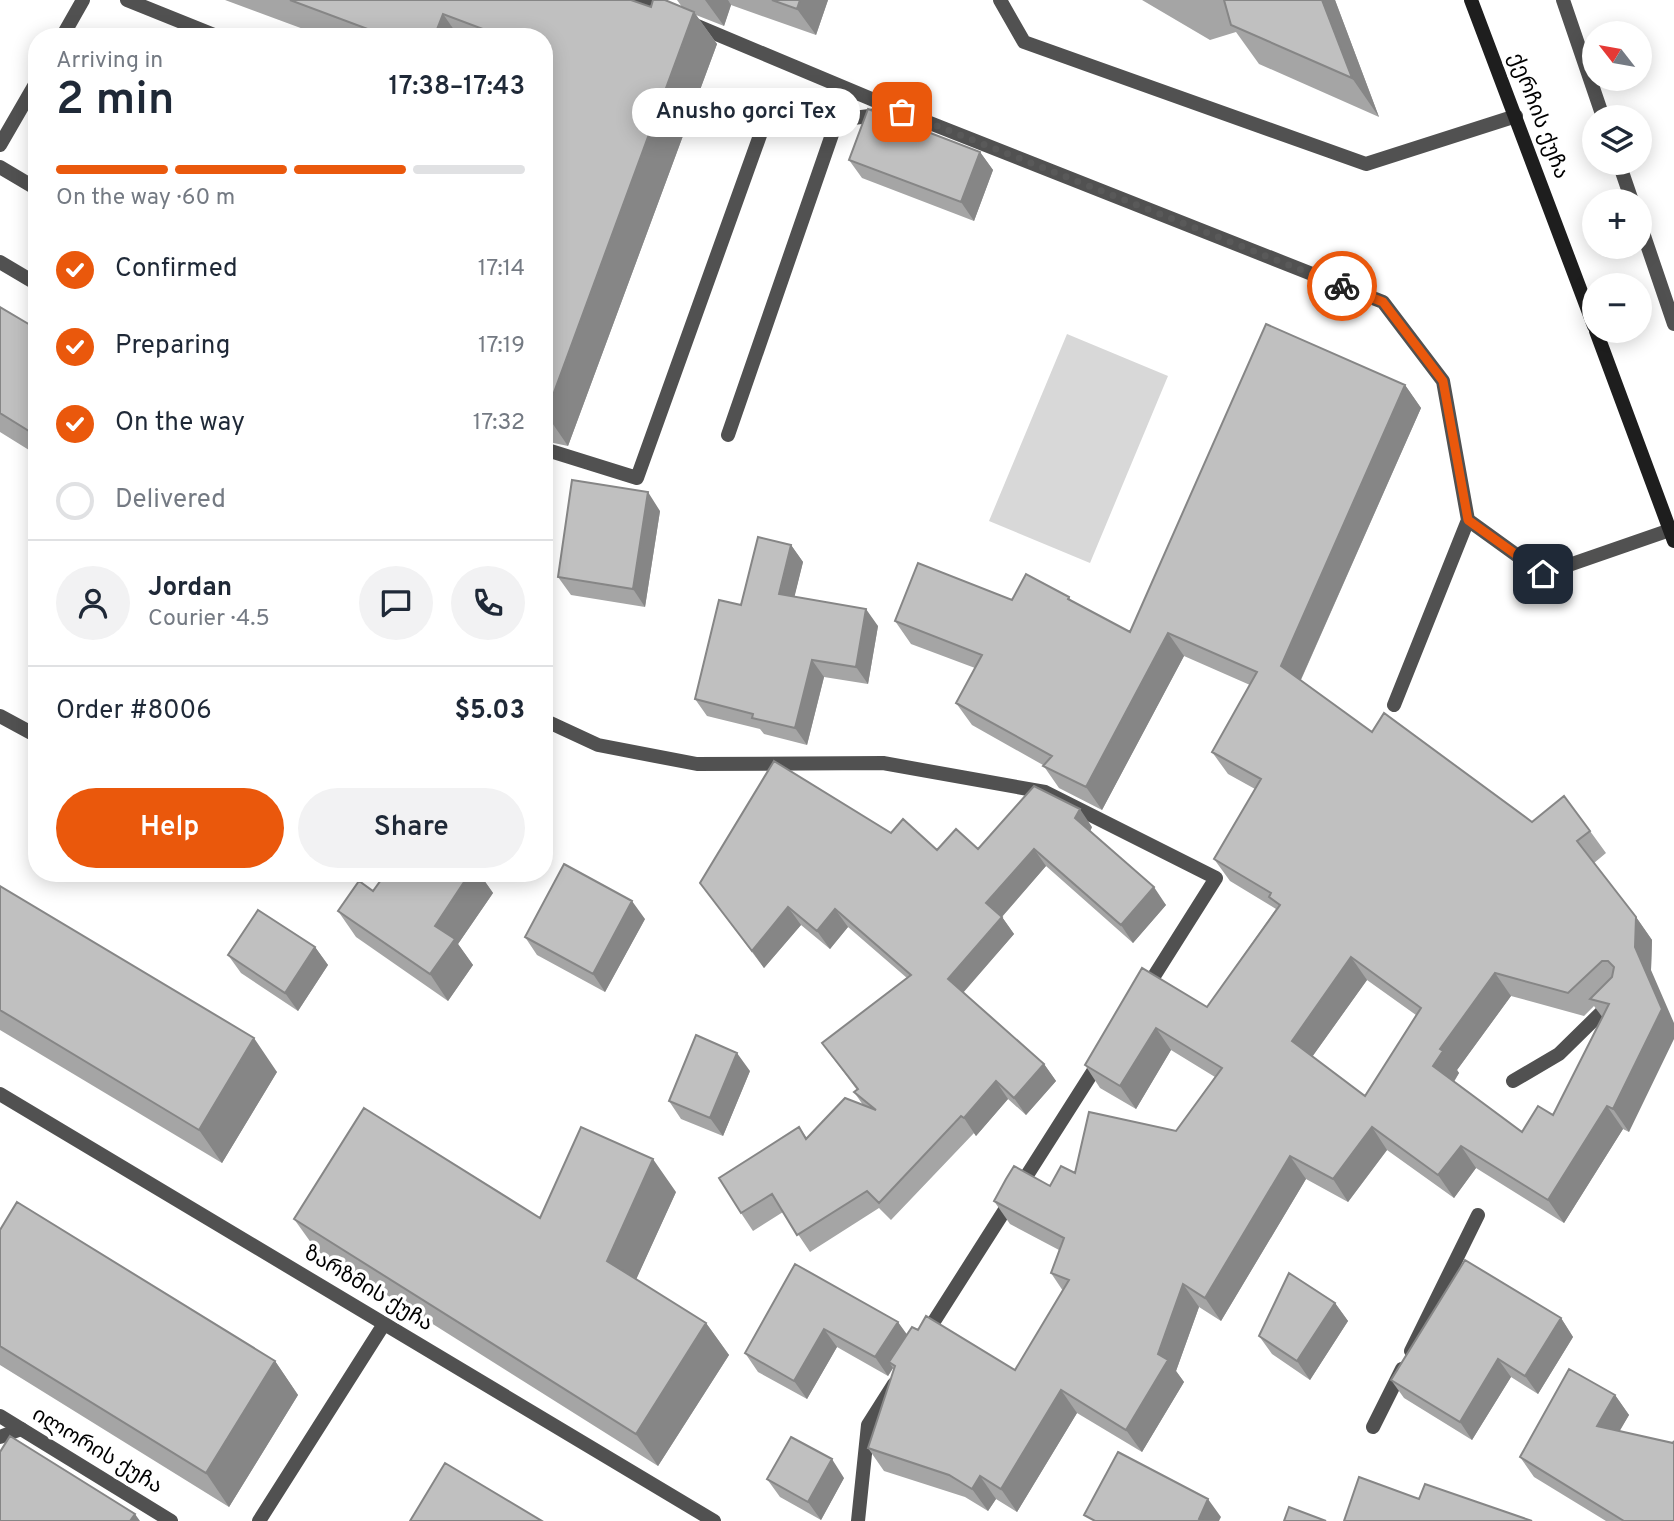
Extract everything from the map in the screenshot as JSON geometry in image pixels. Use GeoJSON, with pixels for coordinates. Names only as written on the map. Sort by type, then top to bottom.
{"type":"FeatureCollection","features":[{"type":"Feature","properties":{"kind":"main road","name":"ქერჩის ქუჩა"},"geometry":{"type":"LineString","coordinates":[[1471,0],[1582,294]]}},
{"type":"Feature","properties":{"kind":"main road","name":"ქერჩის ქუჩა"},"geometry":{"type":"LineString","coordinates":[[1600,343],[1672,535]]}},
{"type":"Feature","properties":{"kind":"street"},"geometry":{"type":"LineString","coordinates":[[67,28],[83,0]]}},
{"type":"Feature","properties":{"kind":"street"},"geometry":{"type":"LineString","coordinates":[[127,0],[197,28]]}},
{"type":"Feature","properties":{"kind":"street"},"geometry":{"type":"LineString","coordinates":[[636,0],[902,112],[1383,302],[1443,381],[1468,520],[1394,705]]}},
{"type":"Feature","properties":{"kind":"street"},"geometry":{"type":"LineString","coordinates":[[1000,0],[1024,42],[1366,164],[1516,117]]}},
{"type":"Feature","properties":{"kind":"street"},"geometry":{"type":"LineString","coordinates":[[1563,0],[1599,105]]}},
{"type":"Feature","properties":{"kind":"street"},"geometry":{"type":"LineString","coordinates":[[0,145],[28,97]]}},
{"type":"Feature","properties":{"kind":"street"},"geometry":{"type":"LineString","coordinates":[[728,435],[837,120],[902,112]]}},
{"type":"Feature","properties":{"kind":"street"},"geometry":{"type":"LineString","coordinates":[[553,452],[638,478],[768,113]]}},
{"type":"Feature","properties":{"kind":"street"},"geometry":{"type":"LineString","coordinates":[[0,167],[28,184]]}},
{"type":"Feature","properties":{"kind":"street"},"geometry":{"type":"LineString","coordinates":[[1652,259],[1674,324]]}},
{"type":"Feature","properties":{"kind":"street"},"geometry":{"type":"LineString","coordinates":[[0,262],[28,279]]}},
{"type":"Feature","properties":{"kind":"street"},"geometry":{"type":"LineString","coordinates":[[1468,520],[1543,574],[1672,535]]}},
{"type":"Feature","properties":{"kind":"street"},"geometry":{"type":"LineString","coordinates":[[0,716],[28,731]]}},
{"type":"Feature","properties":{"kind":"street"},"geometry":{"type":"LineString","coordinates":[[553,724],[598,745],[697,764],[883,763],[1045,792],[1216,878],[1135,1006]]}},
{"type":"Feature","properties":{"kind":"street"},"geometry":{"type":"LineString","coordinates":[[1513,1081],[1559,1054],[1621,993]]}},
{"type":"Feature","properties":{"kind":"street"},"geometry":{"type":"LineString","coordinates":[[858,1521],[868,1425],[1113,1041]]}},
{"type":"Feature","properties":{"kind":"street","name":"ზარზმის ქუჩა"},"geometry":{"type":"LineString","coordinates":[[0,1094],[714,1521]]}},
{"type":"Feature","properties":{"kind":"street"},"geometry":{"type":"LineString","coordinates":[[1373,1427],[1478,1215]]}},
{"type":"Feature","properties":{"kind":"street"},"geometry":{"type":"LineString","coordinates":[[259,1521],[384,1324]]}},
{"type":"Feature","properties":{"kind":"street","name":"ილორის ქუჩა"},"geometry":{"type":"LineString","coordinates":[[0,1416],[171,1521]]}},
{"type":"Feature","properties":{"kind":"street"},"geometry":{"type":"LineString","coordinates":[[0,1437],[22,1429]]}},
{"type":"Feature","properties":{"kind":"shaded area"},"geometry":{"type":"Polygon","coordinates":[[[1067,334],[1168,376],[1090,563],[989,521],[1067,334]]]}},
{"type":"Feature","properties":{"kind":"building"},"geometry":{"type":"Polygon","coordinates":[[[290,0],[631,0],[651,7],[653,0],[665,0],[694,12],[553,395],[553,28],[480,28],[443,14],[438,28],[365,28],[290,0]]]}},
{"type":"Feature","properties":{"kind":"building"},"geometry":{"type":"Polygon","coordinates":[[[772,0],[800,0],[797,9],[772,0]]]}},
{"type":"Feature","properties":{"kind":"building"},"geometry":{"type":"Polygon","coordinates":[[[1224,0],[1322,0],[1352,78],[1231,25],[1224,0]]]}},
{"type":"Feature","properties":{"kind":"building"},"geometry":{"type":"Polygon","coordinates":[[[868,109],[980,152],[961,202],[849,160],[868,109]]]}},
{"type":"Feature","properties":{"kind":"building"},"geometry":{"type":"Polygon","coordinates":[[[0,307],[28,324],[28,430],[0,413],[0,307]]]}},
{"type":"Feature","properties":{"kind":"building"},"geometry":{"type":"Polygon","coordinates":[[[1266,324],[1405,385],[1281,666],[1372,732],[1384,713],[1532,822],[1564,796],[1590,831],[1577,841],[1636,917],[1635,947],[1662,1009],[1613,1109],[1607,1106],[1548,1200],[1461,1146],[1438,1175],[1372,1127],[1333,1179],[1290,1156],[1205,1298],[1183,1284],[1158,1354],[1168,1360],[1126,1430],[1061,1390],[1001,1489],[980,1476],[972,1489],[949,1475],[868,1448],[895,1366],[889,1362],[912,1327],[918,1330],[926,1316],[1015,1370],[1069,1280],[1051,1273],[1064,1238],[994,1201],[1006,1179],[1014,1166],[1050,1186],[1061,1166],[1075,1173],[1089,1112],[1176,1131],[1222,1068],[1156,1028],[1120,1086],[1085,1065],[1142,968],[1207,1007],[1280,905],[1269,897],[1271,893],[1214,859],[1261,779],[1212,752],[1257,672],[1168,633],[1086,787],[1043,766],[1052,756],[956,703],[982,655],[895,621],[918,563],[1012,600],[1026,574],[1130,632],[1266,324]],[[1351,957],[1292,1041],[1365,1096],[1421,1008],[1351,957]],[[1602,961],[1568,993],[1495,973],[1440,1049],[1443,1051],[1433,1066],[1522,1132],[1538,1106],[1553,1115],[1609,1004],[1590,999],[1612,977],[1614,967],[1608,961],[1602,961]]]}},
{"type":"Feature","properties":{"kind":"building"},"geometry":{"type":"Polygon","coordinates":[[[572,480],[648,492],[633,589],[558,577],[572,480]]]}},
{"type":"Feature","properties":{"kind":"building"},"geometry":{"type":"Polygon","coordinates":[[[758,537],[791,545],[779,594],[866,609],[856,667],[812,660],[795,728],[752,718],[753,714],[695,699],[719,600],[741,605],[758,537]]]}},
{"type":"Feature","properties":{"kind":"building"},"geometry":{"type":"Polygon","coordinates":[[[774,761],[891,833],[903,819],[937,850],[956,829],[978,849],[1034,786],[1080,809],[1075,818],[1154,887],[1121,925],[1034,849],[986,903],[1002,917],[948,979],[1044,1064],[1014,1098],[996,1081],[964,1118],[961,1116],[879,1203],[867,1191],[797,1235],[772,1194],[741,1213],[719,1178],[799,1127],[806,1139],[845,1098],[876,1110],[854,1092],[858,1089],[822,1043],[911,975],[835,909],[817,931],[788,907],[752,951],[700,883],[774,761]]]}},
{"type":"Feature","properties":{"kind":"building"},"geometry":{"type":"Polygon","coordinates":[[[564,864],[632,901],[593,974],[525,937],[564,864]]]}},
{"type":"Feature","properties":{"kind":"building"},"geometry":{"type":"Polygon","coordinates":[[[358,882],[373,891],[380,882],[464,882],[435,926],[455,939],[430,974],[338,911],[358,882]]]}},
{"type":"Feature","properties":{"kind":"building"},"geometry":{"type":"Polygon","coordinates":[[[0,886],[254,1038],[199,1130],[0,1010],[0,886]]]}},
{"type":"Feature","properties":{"kind":"building"},"geometry":{"type":"Polygon","coordinates":[[[258,910],[315,947],[285,993],[228,955],[258,910]]]}},
{"type":"Feature","properties":{"kind":"building"},"geometry":{"type":"Polygon","coordinates":[[[696,1035],[737,1053],[710,1118],[669,1101],[696,1035]]]}},
{"type":"Feature","properties":{"kind":"building"},"geometry":{"type":"Polygon","coordinates":[[[364,1108],[540,1218],[581,1127],[653,1159],[607,1261],[706,1323],[636,1434],[294,1219],[364,1108]]]}},
{"type":"Feature","properties":{"kind":"building"},"geometry":{"type":"Polygon","coordinates":[[[17,1202],[275,1361],[206,1473],[0,1346],[0,1230],[17,1202]]]}},
{"type":"Feature","properties":{"kind":"building"},"geometry":{"type":"Polygon","coordinates":[[[1465,1260],[1561,1318],[1525,1376],[1498,1359],[1460,1422],[1391,1380],[1465,1260]]]}},
{"type":"Feature","properties":{"kind":"building"},"geometry":{"type":"Polygon","coordinates":[[[795,1264],[898,1322],[875,1357],[824,1329],[794,1381],[745,1353],[795,1264]]]}},
{"type":"Feature","properties":{"kind":"building"},"geometry":{"type":"Polygon","coordinates":[[[1289,1273],[1335,1303],[1297,1361],[1259,1336],[1289,1273]]]}},
{"type":"Feature","properties":{"kind":"building"},"geometry":{"type":"Polygon","coordinates":[[[1569,1369],[1615,1395],[1597,1426],[1673,1443],[1674,1441],[1674,1521],[1624,1521],[1520,1457],[1569,1369]]]}},
{"type":"Feature","properties":{"kind":"building"},"geometry":{"type":"Polygon","coordinates":[[[10,1436],[135,1514],[130,1521],[0,1521],[0,1452],[10,1436]]]}},
{"type":"Feature","properties":{"kind":"building"},"geometry":{"type":"Polygon","coordinates":[[[791,1437],[832,1459],[808,1502],[767,1479],[791,1437]]]}},
{"type":"Feature","properties":{"kind":"building"},"geometry":{"type":"Polygon","coordinates":[[[1118,1452],[1208,1499],[1199,1519],[1204,1521],[1095,1521],[1084,1515],[1118,1452]]]}},
{"type":"Feature","properties":{"kind":"building"},"geometry":{"type":"Polygon","coordinates":[[[445,1463],[542,1521],[410,1521],[445,1463]]]}},
{"type":"Feature","properties":{"kind":"building"},"geometry":{"type":"Polygon","coordinates":[[[1359,1477],[1419,1499],[1425,1484],[1532,1521],[1344,1521],[1359,1477]]]}},
{"type":"Feature","properties":{"kind":"building"},"geometry":{"type":"Polygon","coordinates":[[[1289,1507],[1326,1521],[1284,1521],[1289,1507]]]}},
{"type":"Feature","properties":{"kind":"way so far"},"geometry":{"type":"LineString","coordinates":[[902,112],[1342,286]]}},
{"type":"Feature","properties":{"kind":"place","name":"Anusho gorci Tex"},"geometry":{"type":"Point","coordinates":[902,112]}},
{"type":"Feature","properties":{"kind":"route"},"geometry":{"type":"LineString","coordinates":[[1342,286],[1383,302],[1443,381],[1468,520],[1543,574]]}}]}
